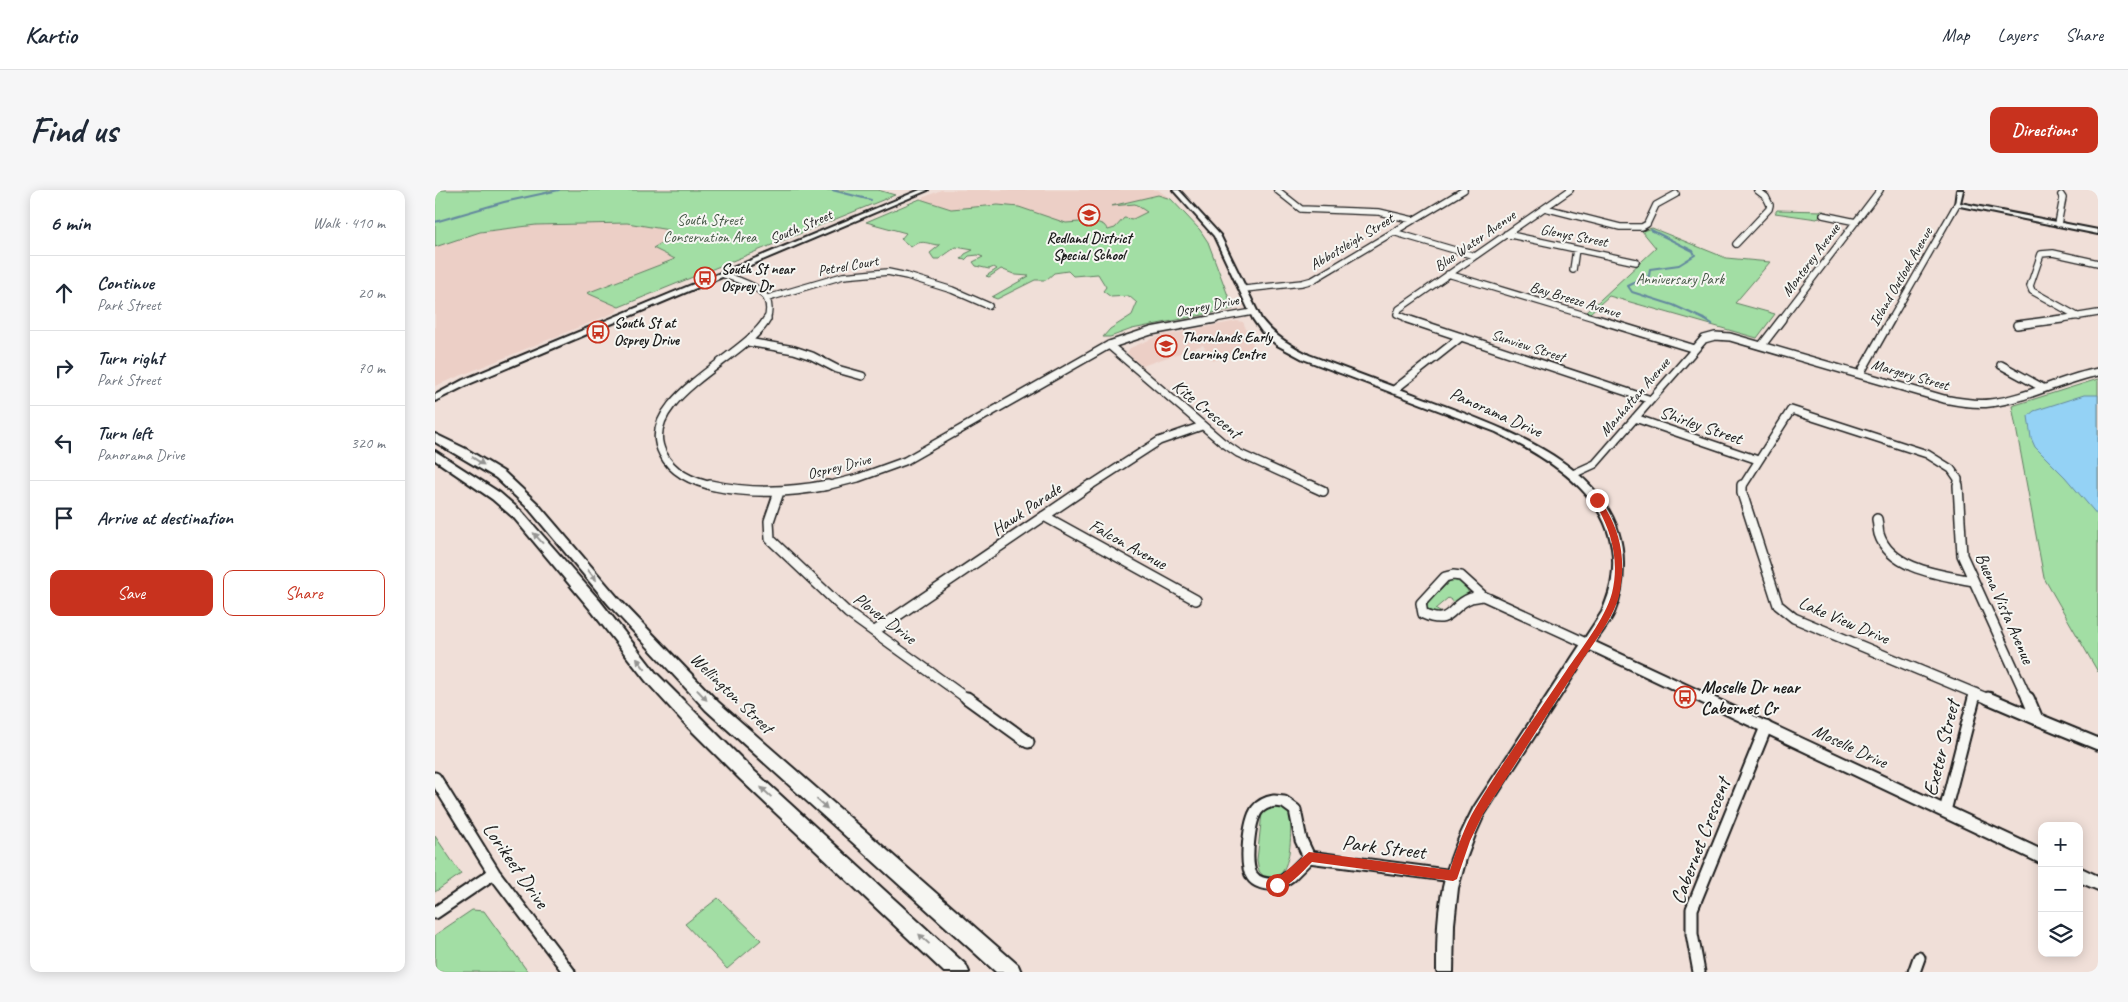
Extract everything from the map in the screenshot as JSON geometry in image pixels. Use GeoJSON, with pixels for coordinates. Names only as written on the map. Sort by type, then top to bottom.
{"type":"FeatureCollection","features":[{"type":"Feature","properties":{"kind":"main road","name":"Wellington Street"},"geometry":{"type":"LineString","coordinates":[[435,437],[461,450],[500,475],[533,506],[614,602],[712,706],[1011,972]]}},
{"type":"Feature","properties":{"kind":"main road"},"geometry":{"type":"LineString","coordinates":[[435,455],[496,496],[518,515],[595,605],[651,677],[693,722],[746,774],[959,972]]}},
{"type":"Feature","properties":{"kind":"street","name":"South Street"},"geometry":{"type":"LineString","coordinates":[[435,392],[466,382],[925,190]]}},
{"type":"Feature","properties":{"kind":"street","name":"Panorama Drive"},"geometry":{"type":"LineString","coordinates":[[1176,190],[1217,235],[1245,289],[1253,312],[1265,330],[1288,348],[1306,357],[1517,438],[1554,459],[1590,491],[1605,513],[1615,537],[1619,559],[1616,593],[1608,613],[1479,811],[1465,841],[1453,876],[1447,912],[1445,972]]}},
{"type":"Feature","properties":{"kind":"street"},"geometry":{"type":"LineString","coordinates":[[1277,190],[1301,209],[1379,212],[1413,220]]}},
{"type":"Feature","properties":{"kind":"street","name":"Abbotsleigh Street"},"geometry":{"type":"LineString","coordinates":[[1245,289],[1309,282],[1463,190]]}},
{"type":"Feature","properties":{"kind":"street","name":"Blue Water Avenue"},"geometry":{"type":"LineString","coordinates":[[1397,314],[1399,309],[1570,190]]}},
{"type":"Feature","properties":{"kind":"street"},"geometry":{"type":"LineString","coordinates":[[1759,191],[1770,190]]}},
{"type":"Feature","properties":{"kind":"street","name":"Monterey Avenue"},"geometry":{"type":"LineString","coordinates":[[1762,345],[1880,190]]}},
{"type":"Feature","properties":{"kind":"street","name":"Island Outlook Avenue"},"geometry":{"type":"LineString","coordinates":[[1860,374],[1957,204],[1960,190]]}},
{"type":"Feature","properties":{"kind":"street"},"geometry":{"type":"LineString","coordinates":[[1736,244],[1769,209],[1769,201],[1759,191]]}},
{"type":"Feature","properties":{"kind":"street"},"geometry":{"type":"LineString","coordinates":[[1545,208],[1620,227],[1642,227],[1647,224],[1656,205],[1676,194]]}},
{"type":"Feature","properties":{"kind":"street"},"geometry":{"type":"LineString","coordinates":[[2058,224],[2063,198],[2061,194]]}},
{"type":"Feature","properties":{"kind":"street"},"geometry":{"type":"LineString","coordinates":[[1957,204],[2098,232]]}},
{"type":"Feature","properties":{"kind":"street"},"geometry":{"type":"LineString","coordinates":[[1823,215],[1856,222]]}},
{"type":"Feature","properties":{"kind":"street"},"geometry":{"type":"LineString","coordinates":[[1393,232],[1475,256]]}},
{"type":"Feature","properties":{"kind":"street","name":"Glenys Street"},"geometry":{"type":"LineString","coordinates":[[1506,234],[1636,262]]}},
{"type":"Feature","properties":{"kind":"street"},"geometry":{"type":"LineString","coordinates":[[1573,270],[1576,249]]}},
{"type":"Feature","properties":{"kind":"street"},"geometry":{"type":"LineString","coordinates":[[2079,316],[2031,291],[2030,286],[2041,254],[2053,253],[2098,263]]}},
{"type":"Feature","properties":{"kind":"street","name":"Petrel Court"},"geometry":{"type":"LineString","coordinates":[[768,298],[849,275],[888,272],[903,274],[976,298],[989,306]]}},
{"type":"Feature","properties":{"kind":"street","name":"Bay Breeze Avenue"},"geometry":{"type":"LineString","coordinates":[[1448,274],[1695,349]]}},
{"type":"Feature","properties":{"kind":"street"},"geometry":{"type":"LineString","coordinates":[[724,275],[752,285],[762,291],[768,298]]}},
{"type":"Feature","properties":{"kind":"street","name":"Osprey Drive"},"geometry":{"type":"LineString","coordinates":[[768,298],[771,304],[771,313],[767,323],[748,342],[683,393],[662,420],[658,436],[660,452],[669,464],[684,476],[704,484],[729,490],[779,492],[843,483],[875,474],[905,461],[1109,346],[1151,331],[1253,312]]}},
{"type":"Feature","properties":{"kind":"street"},"geometry":{"type":"LineString","coordinates":[[2017,325],[2034,324],[2098,313]]}},
{"type":"Feature","properties":{"kind":"street","name":"Sunview Street"},"geometry":{"type":"LineString","coordinates":[[1397,314],[1404,318],[1651,400]]}},
{"type":"Feature","properties":{"kind":"street","name":"Margery Street"},"geometry":{"type":"LineString","coordinates":[[1715,336],[1731,337],[1762,345],[1944,399],[1968,403],[1998,402],[2080,375],[2098,372]]}},
{"type":"Feature","properties":{"kind":"street","name":"Manhattan Avenue"},"geometry":{"type":"LineString","coordinates":[[1573,474],[1595,464],[1704,339],[1715,336]]}},
{"type":"Feature","properties":{"kind":"street"},"geometry":{"type":"LineString","coordinates":[[1394,390],[1461,337]]}},
{"type":"Feature","properties":{"kind":"street"},"geometry":{"type":"LineString","coordinates":[[748,342],[794,350],[812,356],[837,369],[862,376]]}},
{"type":"Feature","properties":{"kind":"street","name":"Kite Crescent"},"geometry":{"type":"LineString","coordinates":[[1109,346],[1202,426],[1238,453],[1323,491]]}},
{"type":"Feature","properties":{"kind":"street"},"geometry":{"type":"LineString","coordinates":[[2001,365],[2008,371],[2043,388]]}},
{"type":"Feature","properties":{"kind":"street","name":"South Street"},"geometry":{"type":"LineString","coordinates":[[435,398],[466,382]]}},
{"type":"Feature","properties":{"kind":"street","name":"Lake View Drive"},"geometry":{"type":"LineString","coordinates":[[1791,410],[1742,485],[1742,493],[1778,605],[1794,618],[2098,744]]}},
{"type":"Feature","properties":{"kind":"street","name":"Buena Vista Avenue"},"geometry":{"type":"LineString","coordinates":[[1791,410],[1921,451],[1939,459],[1953,470],[1958,479],[1962,555],[2038,720]]}},
{"type":"Feature","properties":{"kind":"street","name":"Shirley Street"},"geometry":{"type":"LineString","coordinates":[[1635,418],[1758,460]]}},
{"type":"Feature","properties":{"kind":"street","name":"Hawk Parade"},"geometry":{"type":"LineString","coordinates":[[875,631],[1138,453],[1159,441],[1202,426]]}},
{"type":"Feature","properties":{"kind":"street","name":"Plover Drive"},"geometry":{"type":"LineString","coordinates":[[779,492],[769,517],[770,539],[848,612],[1028,742]]}},
{"type":"Feature","properties":{"kind":"street","name":"Falcon Avenue"},"geometry":{"type":"LineString","coordinates":[[1044,516],[1196,600]]}},
{"type":"Feature","properties":{"kind":"street"},"geometry":{"type":"LineString","coordinates":[[1877,519],[1877,532],[1892,554],[1919,570],[1973,581]]}},
{"type":"Feature","properties":{"kind":"street"},"geometry":{"type":"LineString","coordinates":[[1483,596],[1471,598],[1448,618],[1439,620],[1423,614],[1421,610],[1421,603],[1445,577],[1461,576],[1483,596],[1588,644]]}},
{"type":"Feature","properties":{"kind":"street","name":"Moselle Drive"},"geometry":{"type":"LineString","coordinates":[[1588,644],[2038,855]]}},
{"type":"Feature","properties":{"kind":"street","name":"Exeter Street"},"geometry":{"type":"LineString","coordinates":[[1945,811],[1975,693]]}},
{"type":"Feature","properties":{"kind":"street","name":"Cabernet Crescent"},"geometry":{"type":"LineString","coordinates":[[1699,972],[1692,934],[1693,908],[1766,727]]}},
{"type":"Feature","properties":{"kind":"street","name":"Lorikeet Drive"},"geometry":{"type":"LineString","coordinates":[[435,778],[494,873],[569,972]]}},
{"type":"Feature","properties":{"kind":"street"},"geometry":{"type":"LineString","coordinates":[[1278,800],[1291,806],[1297,814],[1301,841],[1309,857],[1290,876],[1277,885],[1261,884],[1250,874],[1247,864],[1253,820],[1257,810],[1268,802],[1278,800]]}},
{"type":"Feature","properties":{"kind":"street","name":"Park Street"},"geometry":{"type":"LineString","coordinates":[[1309,857],[1453,876]]}},
{"type":"Feature","properties":{"kind":"street"},"geometry":{"type":"LineString","coordinates":[[435,913],[494,873]]}},
{"type":"Feature","properties":{"kind":"street"},"geometry":{"type":"LineString","coordinates":[[2083,876],[2098,883]]}},
{"type":"Feature","properties":{"kind":"street"},"geometry":{"type":"LineString","coordinates":[[1914,972],[1919,958]]}},
{"type":"Feature","properties":{"kind":"shaded area","name":"Redland District Special School"},"geometry":{"type":"Polygon","coordinates":[[[941,190],[1158,190],[1171,199],[1111,232],[1066,223],[998,205],[951,209],[920,199],[941,190]]]}},
{"type":"Feature","properties":{"kind":"shaded area"},"geometry":{"type":"Polygon","coordinates":[[[627,223],[669,230],[670,238],[653,248],[676,259],[587,293],[619,307],[616,312],[435,386],[435,247],[480,232],[536,225],[627,223]]]}},
{"type":"Feature","properties":{"kind":"shaded area"},"geometry":{"type":"Polygon","coordinates":[[[1237,321],[1243,322],[1254,347],[1213,361],[1203,345],[1142,366],[1127,353],[1130,348],[1156,337],[1237,321]]]}},
{"type":"Feature","properties":{"kind":"green space","name":"South Street Conservation Area"},"geometry":{"type":"Polygon","coordinates":[[[435,190],[878,190],[895,195],[619,307],[587,293],[675,259],[653,248],[670,238],[669,230],[627,223],[536,225],[480,232],[435,247],[435,190]]]}},
{"type":"Feature","properties":{"kind":"green space"},"geometry":{"type":"Polygon","coordinates":[[[1158,195],[1171,199],[1200,230],[1208,242],[1233,309],[1132,329],[1110,337],[1103,337],[1110,329],[1132,315],[1137,303],[1129,296],[1111,297],[1103,291],[1106,287],[1098,274],[1073,276],[1068,271],[1054,273],[1046,280],[1035,280],[997,299],[992,297],[1029,276],[1016,275],[1001,269],[989,277],[986,276],[997,269],[994,267],[989,269],[976,266],[973,262],[983,257],[978,255],[969,256],[965,260],[961,259],[965,254],[973,250],[956,247],[939,259],[934,259],[930,253],[940,245],[922,242],[911,247],[901,239],[906,233],[866,222],[920,199],[951,209],[998,205],[1019,207],[1066,223],[1094,221],[1104,225],[1108,230],[1115,228],[1124,218],[1133,219],[1147,212],[1135,204],[1111,206],[1158,195]]]}},
{"type":"Feature","properties":{"kind":"green space"},"geometry":{"type":"Polygon","coordinates":[[[1777,210],[1824,211],[1817,219],[1775,213],[1777,210]]]}},
{"type":"Feature","properties":{"kind":"green space","name":"Anniversary Park"},"geometry":{"type":"Polygon","coordinates":[[[1652,228],[1726,258],[1770,262],[1735,303],[1775,314],[1757,338],[1609,296],[1590,313],[1587,312],[1656,248],[1642,231],[1652,228]]]}},
{"type":"Feature","properties":{"kind":"green space"},"geometry":{"type":"Polygon","coordinates":[[[2098,379],[2098,672],[2044,578],[2012,406],[2098,379]]]}},
{"type":"Feature","properties":{"kind":"green space"},"geometry":{"type":"Polygon","coordinates":[[[1451,580],[1463,584],[1469,594],[1458,604],[1448,598],[1435,609],[1445,615],[1433,614],[1426,610],[1428,603],[1451,580]]]}},
{"type":"Feature","properties":{"kind":"green space"},"geometry":{"type":"Polygon","coordinates":[[[1271,808],[1281,808],[1291,814],[1289,855],[1279,877],[1264,877],[1259,871],[1257,860],[1262,813],[1271,808]]]}},
{"type":"Feature","properties":{"kind":"green space"},"geometry":{"type":"Polygon","coordinates":[[[435,836],[461,874],[435,892],[435,836]]]}},
{"type":"Feature","properties":{"kind":"green space"},"geometry":{"type":"Polygon","coordinates":[[[718,898],[761,940],[727,969],[685,924],[718,898]]]}},
{"type":"Feature","properties":{"kind":"green space"},"geometry":{"type":"Polygon","coordinates":[[[472,910],[484,911],[528,972],[435,972],[435,935],[472,910]]]}},
{"type":"Feature","properties":{"kind":"water"},"geometry":{"type":"Polygon","coordinates":[[[2084,395],[2098,395],[2098,516],[2065,477],[2035,447],[2031,438],[2028,416],[2034,411],[2084,395]]]}},
{"type":"Feature","properties":{"kind":"waterway"},"geometry":{"type":"LineString","coordinates":[[435,222],[504,202],[559,190]]}},
{"type":"Feature","properties":{"kind":"waterway"},"geometry":{"type":"LineString","coordinates":[[832,190],[871,200]]}},
{"type":"Feature","properties":{"kind":"waterway"},"geometry":{"type":"LineString","coordinates":[[1651,230],[1693,251],[1695,255],[1679,265],[1650,269],[1649,276],[1628,286],[1632,292],[1673,305],[1705,319]]}},
{"type":"Feature","properties":{"kind":"waterway"},"geometry":{"type":"LineString","coordinates":[[1705,319],[1712,324]]}},
{"type":"Feature","properties":{"kind":"place","name":"Redland District Special School"},"geometry":{"type":"Point","coordinates":[1089,215]}},
{"type":"Feature","properties":{"kind":"place","name":"South St near Osprey Dr"},"geometry":{"type":"Point","coordinates":[705,278]}},
{"type":"Feature","properties":{"kind":"place","name":"South St at Osprey Drive"},"geometry":{"type":"Point","coordinates":[598,332]}},
{"type":"Feature","properties":{"kind":"place","name":"Thornlands Early Learning Centre"},"geometry":{"type":"Point","coordinates":[1166,346]}},
{"type":"Feature","properties":{"kind":"place","name":"Moselle Dr near Cabernet Cr"},"geometry":{"type":"Point","coordinates":[1685,697]}},
{"type":"Feature","properties":{"kind":"route"},"geometry":{"type":"LineString","coordinates":[[1277,885],[1290,876],[1309,857],[1453,876],[1465,841],[1479,811],[1608,613],[1616,593],[1619,559],[1615,537],[1611,524],[1597,500]]}}]}
